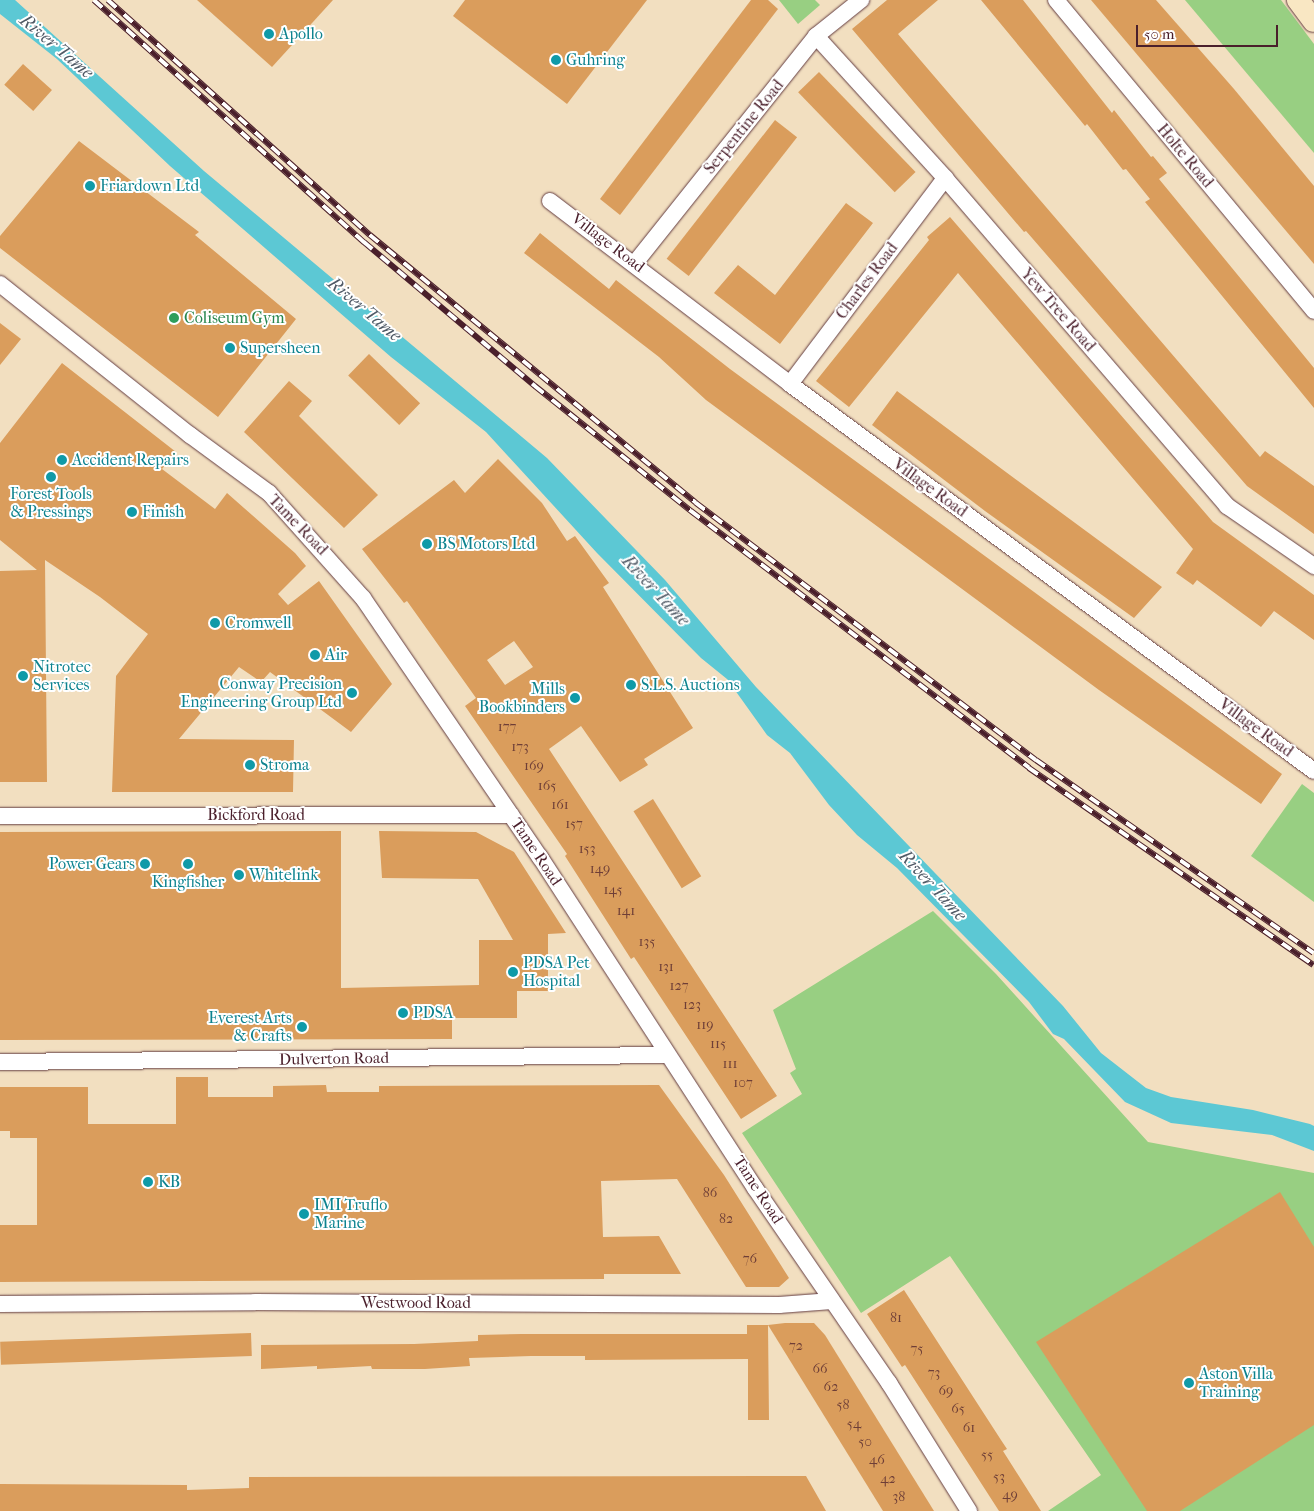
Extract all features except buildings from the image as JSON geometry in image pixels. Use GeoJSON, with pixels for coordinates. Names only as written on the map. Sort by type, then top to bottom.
{"type":"FeatureCollection","features":[{"type":"Feature","properties":{"kind":"main road"},"geometry":{"type":"LineString","coordinates":[[1298,0],[1314,21]]}},
{"type":"Feature","properties":{"kind":"street","name":"Serpentine Road"},"geometry":{"type":"LineString","coordinates":[[636,263],[816,36],[861,0]]}},
{"type":"Feature","properties":{"kind":"street","name":"Holte Road"},"geometry":{"type":"LineString","coordinates":[[1056,0],[1314,311]]}},
{"type":"Feature","properties":{"kind":"street","name":"Yew Tree Road"},"geometry":{"type":"LineString","coordinates":[[816,36],[945,178],[1227,506],[1314,566]]}},
{"type":"Feature","properties":{"kind":"street","name":"Charles Road"},"geometry":{"type":"LineString","coordinates":[[790,384],[945,178]]}},
{"type":"Feature","properties":{"kind":"street","name":"Village Road"},"geometry":{"type":"LineString","coordinates":[[550,201],[636,263],[790,384],[1314,771]]}},
{"type":"Feature","properties":{"kind":"street","name":"Tame Road"},"geometry":{"type":"LineString","coordinates":[[0,284],[190,435],[269,493],[363,598],[511,815],[668,1056],[889,1383],[969,1511]]}},
{"type":"Feature","properties":{"kind":"street","name":"Bickford Road"},"geometry":{"type":"LineString","coordinates":[[0,816],[511,815]]}},
{"type":"Feature","properties":{"kind":"street","name":"Dulverton Road"},"geometry":{"type":"LineString","coordinates":[[0,1062],[668,1056]]}},
{"type":"Feature","properties":{"kind":"street","name":"Westwood Road"},"geometry":{"type":"LineString","coordinates":[[0,1304],[264,1302],[761,1305],[832,1301]]}},
{"type":"Feature","properties":{"kind":"green space"},"geometry":{"type":"Polygon","coordinates":[[[779,0],[815,0],[820,5],[798,24],[779,0]]]}},
{"type":"Feature","properties":{"kind":"green space"},"geometry":{"type":"Polygon","coordinates":[[[1185,0],[1281,0],[1314,44],[1314,153],[1185,0]]]}},
{"type":"Feature","properties":{"kind":"green space"},"geometry":{"type":"Polygon","coordinates":[[[1302,784],[1314,793],[1314,902],[1251,856],[1302,784]]]}},
{"type":"Feature","properties":{"kind":"green space"},"geometry":{"type":"Polygon","coordinates":[[[933,911],[996,974],[1148,1142],[1314,1173],[1314,1511],[1048,1511],[1101,1475],[950,1256],[861,1313],[742,1133],[802,1094],[790,1073],[796,1069],[773,1010],[933,911]]]}},
{"type":"Feature","properties":{"kind":"water","name":"River Tame"},"geometry":{"type":"Polygon","coordinates":[[[0,0],[15,0],[204,171],[547,458],[665,580],[756,687],[1063,1006],[1101,1053],[1146,1088],[1171,1097],[1253,1110],[1310,1124],[1314,1126],[1314,1151],[1272,1135],[1171,1123],[1125,1102],[1064,1039],[1053,1034],[1029,1002],[897,868],[857,835],[829,805],[790,753],[767,735],[727,679],[701,658],[597,553],[486,432],[391,357],[170,166],[57,59],[0,14],[0,0]]]}},
{"type":"Feature","properties":{"kind":"railway"},"geometry":{"type":"LineString","coordinates":[[94,0],[364,242],[535,386],[691,511],[1029,768],[1314,965]]}},
{"type":"Feature","properties":{"kind":"railway"},"geometry":{"type":"LineString","coordinates":[[108,0],[370,235],[696,503],[1036,760],[1314,953]]}},
{"type":"Feature","properties":{"kind":"place","name":"Apollo"},"geometry":{"type":"Point","coordinates":[269,34]}},
{"type":"Feature","properties":{"kind":"place","name":"Guhring"},"geometry":{"type":"Point","coordinates":[556,60]}},
{"type":"Feature","properties":{"kind":"place","name":"Friardown Ltd"},"geometry":{"type":"Point","coordinates":[90,186]}},
{"type":"Feature","properties":{"kind":"place","name":"Coliseum Gym"},"geometry":{"type":"Point","coordinates":[174,318]}},
{"type":"Feature","properties":{"kind":"place","name":"Supersheen"},"geometry":{"type":"Point","coordinates":[230,348]}},
{"type":"Feature","properties":{"kind":"place","name":"Accident Repairs"},"geometry":{"type":"Point","coordinates":[62,460]}},
{"type":"Feature","properties":{"kind":"place","name":"Forest Tools & Pressings"},"geometry":{"type":"Point","coordinates":[51,477]}},
{"type":"Feature","properties":{"kind":"place","name":"Finish"},"geometry":{"type":"Point","coordinates":[132,512]}},
{"type":"Feature","properties":{"kind":"place","name":"BS Motors Ltd"},"geometry":{"type":"Point","coordinates":[427,544]}},
{"type":"Feature","properties":{"kind":"place","name":"Cromwell"},"geometry":{"type":"Point","coordinates":[215,623]}},
{"type":"Feature","properties":{"kind":"place","name":"Air"},"geometry":{"type":"Point","coordinates":[315,655]}},
{"type":"Feature","properties":{"kind":"place","name":"Nitrotec Services"},"geometry":{"type":"Point","coordinates":[23,676]}},
{"type":"Feature","properties":{"kind":"place","name":"S.L.S. Auctions"},"geometry":{"type":"Point","coordinates":[631,685]}},
{"type":"Feature","properties":{"kind":"place","name":"Conway Precision Engineering Group Ltd"},"geometry":{"type":"Point","coordinates":[352,693]}},
{"type":"Feature","properties":{"kind":"place","name":"Mills Bookbinders"},"geometry":{"type":"Point","coordinates":[575,698]}},
{"type":"Feature","properties":{"kind":"place","name":"Stroma"},"geometry":{"type":"Point","coordinates":[250,765]}},
{"type":"Feature","properties":{"kind":"place","name":"Power Gears"},"geometry":{"type":"Point","coordinates":[145,864]}},
{"type":"Feature","properties":{"kind":"place","name":"Kingfisher"},"geometry":{"type":"Point","coordinates":[188,864]}},
{"type":"Feature","properties":{"kind":"place","name":"Whitelink"},"geometry":{"type":"Point","coordinates":[239,875]}},
{"type":"Feature","properties":{"kind":"place","name":"PDSA Pet Hospital"},"geometry":{"type":"Point","coordinates":[513,972]}},
{"type":"Feature","properties":{"kind":"place","name":"PDSA"},"geometry":{"type":"Point","coordinates":[403,1013]}},
{"type":"Feature","properties":{"kind":"place","name":"Everest Arts & Crafts"},"geometry":{"type":"Point","coordinates":[302,1027]}},
{"type":"Feature","properties":{"kind":"place","name":"KB"},"geometry":{"type":"Point","coordinates":[148,1182]}},
{"type":"Feature","properties":{"kind":"place","name":"IMI Truflo Marine"},"geometry":{"type":"Point","coordinates":[304,1214]}},
{"type":"Feature","properties":{"kind":"place","name":"Aston Villa Training"},"geometry":{"type":"Point","coordinates":[1189,1383]}}]}
